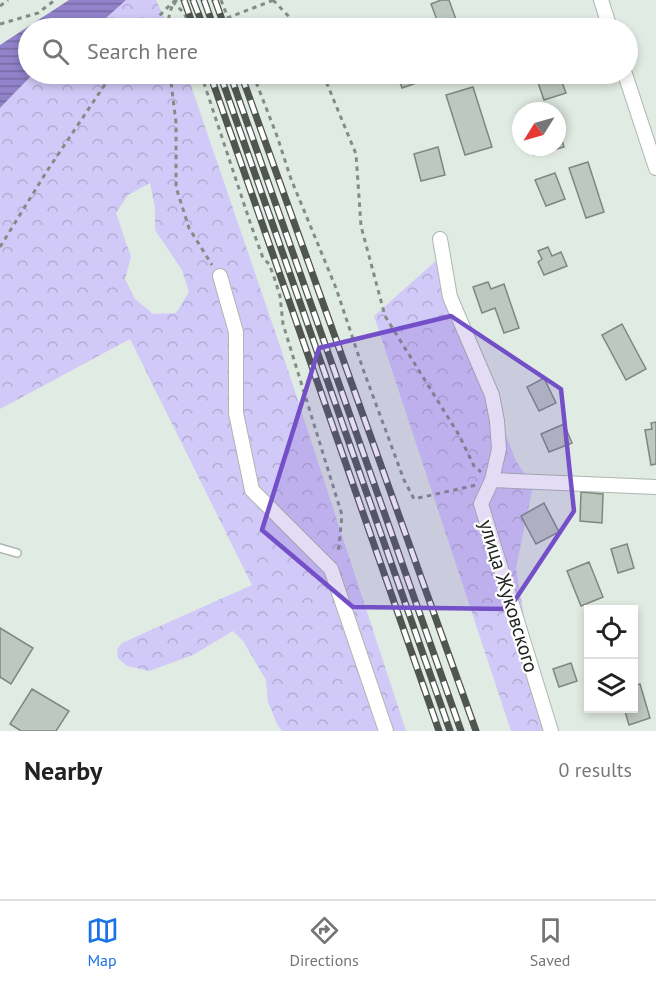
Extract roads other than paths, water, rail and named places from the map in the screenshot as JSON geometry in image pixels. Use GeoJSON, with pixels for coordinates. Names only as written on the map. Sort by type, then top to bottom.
{"type":"FeatureCollection","features":[{"type":"Feature","properties":{"kind":"street"},"geometry":{"type":"LineString","coordinates":[[601,0],[607,18]]}},
{"type":"Feature","properties":{"kind":"street"},"geometry":{"type":"LineString","coordinates":[[628,84],[656,168]]}},
{"type":"Feature","properties":{"kind":"street","name":"улица Жуковского"},"geometry":{"type":"LineString","coordinates":[[440,239],[450,297],[494,404],[497,421],[499,449],[492,480],[481,504],[551,731]]}},
{"type":"Feature","properties":{"kind":"street"},"geometry":{"type":"LineString","coordinates":[[220,276],[236,332],[236,413],[252,490],[331,569],[386,731]]}},
{"type":"Feature","properties":{"kind":"street"},"geometry":{"type":"LineString","coordinates":[[492,480],[656,487]]}},
{"type":"Feature","properties":{"kind":"lane"},"geometry":{"type":"LineString","coordinates":[[0,548],[17,553]]}},
{"type":"Feature","properties":{"kind":"railway"},"geometry":{"type":"LineString","coordinates":[[184,0],[190,18]]}},
{"type":"Feature","properties":{"kind":"railway"},"geometry":{"type":"LineString","coordinates":[[193,0],[200,18]]}},
{"type":"Feature","properties":{"kind":"railway"},"geometry":{"type":"LineString","coordinates":[[204,0],[210,18]]}},
{"type":"Feature","properties":{"kind":"railway"},"geometry":{"type":"LineString","coordinates":[[215,0],[221,18]]}},
{"type":"Feature","properties":{"kind":"railway"},"geometry":{"type":"LineString","coordinates":[[213,84],[439,731]]}},
{"type":"Feature","properties":{"kind":"railway"},"geometry":{"type":"LineString","coordinates":[[224,84],[450,731]]}},
{"type":"Feature","properties":{"kind":"railway"},"geometry":{"type":"LineString","coordinates":[[234,84],[461,731]]}},
{"type":"Feature","properties":{"kind":"railway"},"geometry":{"type":"LineString","coordinates":[[245,84],[476,731]]}}]}
